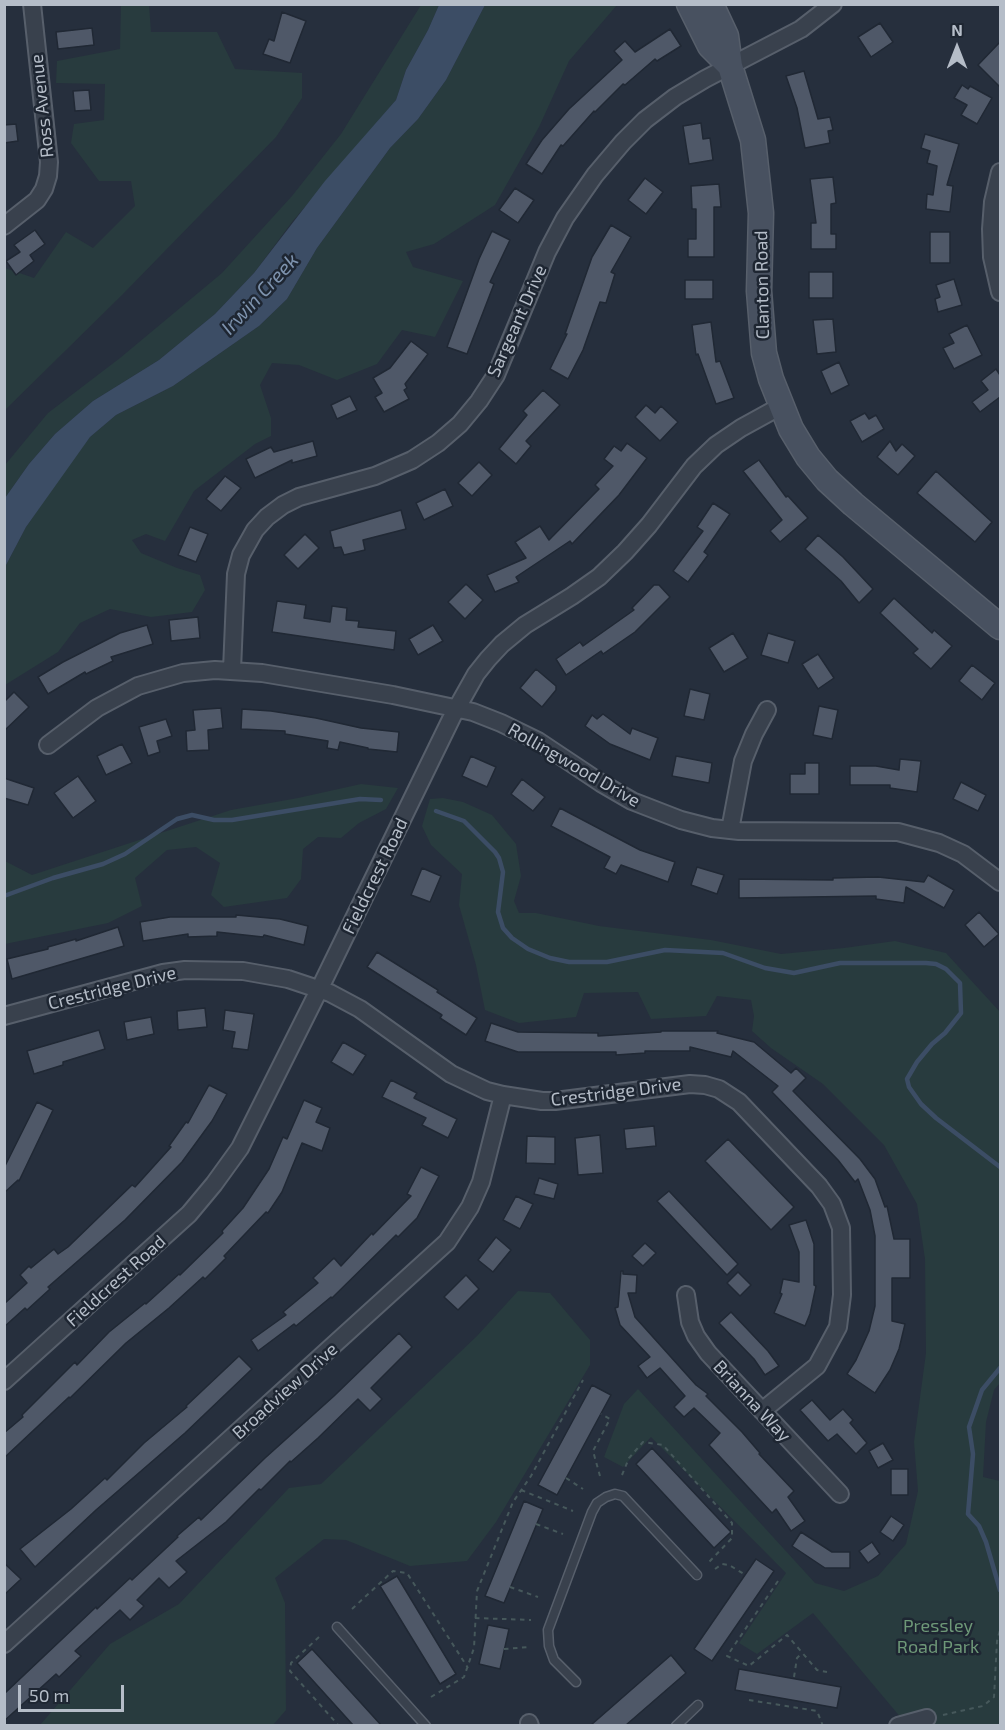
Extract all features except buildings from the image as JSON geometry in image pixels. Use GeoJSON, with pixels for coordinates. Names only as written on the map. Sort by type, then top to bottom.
{"type":"FeatureCollection","features":[{"type":"Feature","properties":{"kind":"main road","name":"Clanton Road"},"geometry":{"type":"LineString","coordinates":[[689,4],[710,46],[730,66]]}},
{"type":"Feature","properties":{"kind":"main road","name":"Clanton Road"},"geometry":{"type":"LineString","coordinates":[[711,4],[726,36],[730,66],[753,140],[761,213],[760,328],[764,353],[781,406],[808,457],[827,480],[1000,627]]}},
{"type":"Feature","properties":{"kind":"street","name":"Ross Avenue"},"geometry":{"type":"LineString","coordinates":[[4,225],[37,200],[48,176],[49,162],[32,4]]}},
{"type":"Feature","properties":{"kind":"street","name":"Sargeant Drive"},"geometry":{"type":"LineString","coordinates":[[232,670],[237,573],[241,555],[255,530],[283,505],[299,497],[375,476],[412,460],[438,443],[460,424],[479,401],[495,375],[547,252],[565,218],[595,175],[623,142],[645,120],[675,97],[801,29],[833,4]]}},
{"type":"Feature","properties":{"kind":"street"},"geometry":{"type":"LineString","coordinates":[[1000,172],[990,229],[992,256],[1000,292]]}},
{"type":"Feature","properties":{"kind":"street","name":"Fieldcrest Road"},"geometry":{"type":"LineString","coordinates":[[4,1381],[175,1227],[214,1184],[240,1148],[457,708],[476,674],[502,644],[538,616],[599,577],[619,558],[649,525],[694,466],[716,445],[781,406]]}},
{"type":"Feature","properties":{"kind":"street","name":"Rollingwood Drive"},"geometry":{"type":"LineString","coordinates":[[48,745],[97,708],[138,686],[183,673],[232,670],[262,673],[457,708],[520,731],[600,783],[642,806],[681,820],[730,830],[765,833],[898,832],[925,838],[947,847],[976,862],[1000,882]]}},
{"type":"Feature","properties":{"kind":"street"},"geometry":{"type":"LineString","coordinates":[[730,830],[744,761],[754,734],[767,710]]}},
{"type":"Feature","properties":{"kind":"street","name":"Crestridge Drive"},"geometry":{"type":"LineString","coordinates":[[4,1016],[163,973],[185,970],[243,970],[279,976],[320,988],[360,1008],[451,1074],[487,1091],[542,1101],[555,1101],[690,1084],[719,1089],[739,1102],[819,1186],[832,1204],[841,1228],[843,1294],[838,1327],[817,1366],[762,1411]]}},
{"type":"Feature","properties":{"kind":"street","name":"Broadview Drive"},"geometry":{"type":"LineString","coordinates":[[4,1644],[447,1242],[470,1208],[481,1182],[503,1095]]}},
{"type":"Feature","properties":{"kind":"street","name":"Brianna Way"},"geometry":{"type":"LineString","coordinates":[[686,1295],[690,1322],[696,1336],[708,1353],[840,1494]]}},
{"type":"Feature","properties":{"kind":"street"},"geometry":{"type":"LineString","coordinates":[[897,1725],[923,1721]]}},
{"type":"Feature","properties":{"kind":"lane"},"geometry":{"type":"LineString","coordinates":[[576,1682],[554,1660],[549,1646],[548,1630],[597,1503],[615,1494],[623,1496],[697,1575]]}},
{"type":"Feature","properties":{"kind":"lane"},"geometry":{"type":"LineString","coordinates":[[337,1627],[426,1725]]}},
{"type":"Feature","properties":{"kind":"lane"},"geometry":{"type":"LineString","coordinates":[[676,1725],[698,1705]]}},
{"type":"Feature","properties":{"kind":"path"},"geometry":{"type":"LineString","coordinates":[[431,1697],[464,1677],[474,1648],[477,1591],[513,1502],[531,1476],[583,1380]]}},
{"type":"Feature","properties":{"kind":"path"},"geometry":{"type":"LineString","coordinates":[[600,1476],[593,1451],[610,1419],[601,1414]]}},
{"type":"Feature","properties":{"kind":"path"},"geometry":{"type":"LineString","coordinates":[[622,1475],[629,1458],[643,1442],[663,1445],[732,1523],[732,1538],[709,1562]]}},
{"type":"Feature","properties":{"kind":"path"},"geometry":{"type":"LineString","coordinates":[[566,1478],[583,1489]]}},
{"type":"Feature","properties":{"kind":"path"},"geometry":{"type":"LineString","coordinates":[[521,1491],[573,1512]]}},
{"type":"Feature","properties":{"kind":"path"},"geometry":{"type":"LineString","coordinates":[[536,1524],[563,1534]]}},
{"type":"Feature","properties":{"kind":"path"},"geometry":{"type":"LineString","coordinates":[[715,1569],[722,1564],[729,1565],[744,1574]]}},
{"type":"Feature","properties":{"kind":"path"},"geometry":{"type":"LineString","coordinates":[[352,1609],[393,1571],[407,1573],[468,1668]]}},
{"type":"Feature","properties":{"kind":"path"},"geometry":{"type":"LineString","coordinates":[[778,1581],[727,1656],[749,1666],[787,1635],[817,1670],[827,1672]]}},
{"type":"Feature","properties":{"kind":"path"},"geometry":{"type":"LineString","coordinates":[[510,1587],[538,1597]]}},
{"type":"Feature","properties":{"kind":"path"},"geometry":{"type":"LineString","coordinates":[[475,1618],[531,1620]]}},
{"type":"Feature","properties":{"kind":"path"},"geometry":{"type":"LineString","coordinates":[[923,1721],[983,1706],[994,1697],[1000,1630]]}},
{"type":"Feature","properties":{"kind":"path"},"geometry":{"type":"LineString","coordinates":[[319,1637],[291,1663],[290,1671],[339,1725]]}},
{"type":"Feature","properties":{"kind":"path"},"geometry":{"type":"LineString","coordinates":[[504,1649],[529,1647]]}},
{"type":"Feature","properties":{"kind":"path"},"geometry":{"type":"LineString","coordinates":[[794,1677],[797,1658],[802,1653]]}},
{"type":"Feature","properties":{"kind":"path"},"geometry":{"type":"LineString","coordinates":[[749,1700],[817,1711],[823,1725]]}},
{"type":"Feature","properties":{"kind":"green space"},"geometry":{"type":"Polygon","coordinates":[[[149,4],[151,32],[217,32],[235,69],[302,73],[302,98],[276,137],[122,295],[5,410],[5,268],[34,278],[66,232],[93,248],[135,206],[131,181],[99,181],[71,143],[74,124],[104,120],[105,84],[56,83],[57,61],[120,49],[121,5],[149,4]]]}},
{"type":"Feature","properties":{"kind":"green space"},"geometry":{"type":"Polygon","coordinates":[[[421,5],[439,5],[406,70],[396,100],[292,222],[254,273],[215,314],[159,360],[93,401],[55,434],[29,464],[5,498],[5,465],[48,413],[120,358],[222,273],[292,196],[341,134],[421,5]]]}},
{"type":"Feature","properties":{"kind":"green space"},"geometry":{"type":"Polygon","coordinates":[[[485,5],[617,5],[569,61],[539,127],[495,205],[434,244],[406,252],[413,267],[463,281],[435,337],[402,330],[377,364],[337,380],[299,365],[272,363],[260,385],[271,418],[271,436],[255,444],[194,491],[165,541],[146,534],[132,540],[141,553],[200,575],[205,590],[192,612],[151,617],[110,609],[80,623],[58,652],[5,685],[5,567],[26,527],[69,464],[90,437],[116,415],[173,386],[259,326],[287,299],[317,248],[390,148],[418,119],[446,80],[485,5]]]}},
{"type":"Feature","properties":{"kind":"green space"},"geometry":{"type":"Polygon","coordinates":[[[361,784],[398,788],[386,809],[359,823],[341,838],[318,837],[303,849],[301,879],[287,898],[224,907],[211,895],[220,863],[196,847],[167,850],[135,878],[142,906],[108,923],[5,944],[5,861],[32,875],[231,810],[361,784]]]}},
{"type":"Feature","properties":{"kind":"green space","name":"Pressley Road Park"},"geometry":{"type":"Polygon","coordinates":[[[443,798],[463,802],[492,815],[516,844],[521,876],[514,901],[519,913],[536,913],[599,926],[711,940],[781,954],[895,941],[946,953],[1000,1012],[1000,1383],[994,1390],[986,1422],[983,1477],[1000,1481],[1000,1725],[907,1725],[813,1613],[757,1654],[739,1643],[786,1573],[651,1437],[623,1467],[604,1457],[624,1404],[638,1389],[815,1583],[844,1591],[878,1576],[906,1544],[918,1491],[914,1442],[926,1353],[925,1259],[917,1204],[884,1145],[823,1084],[771,1048],[752,1031],[754,1016],[751,1000],[717,996],[706,1016],[651,1019],[638,992],[584,993],[576,1017],[519,1023],[485,1010],[476,965],[459,905],[462,874],[431,845],[422,826],[430,799],[443,798]]]}},
{"type":"Feature","properties":{"kind":"green space"},"geometry":{"type":"Polygon","coordinates":[[[518,1291],[550,1293],[590,1340],[590,1365],[496,1522],[467,1561],[410,1566],[346,1540],[324,1539],[275,1578],[285,1603],[286,1710],[273,1725],[40,1725],[110,1644],[179,1604],[289,1488],[321,1484],[477,1336],[518,1291]]]}},
{"type":"Feature","properties":{"kind":"water","name":"Irwin Creek"},"geometry":{"type":"Polygon","coordinates":[[[439,5],[485,5],[446,80],[418,119],[390,148],[317,248],[287,299],[259,326],[173,386],[116,415],[90,437],[26,527],[5,567],[5,498],[29,464],[55,434],[93,401],[159,360],[215,314],[254,273],[325,181],[396,100],[406,70],[439,5]]]}},
{"type":"Feature","properties":{"kind":"waterway"},"geometry":{"type":"LineString","coordinates":[[4,896],[53,878],[103,864],[125,854],[177,819],[192,815],[214,820],[232,820],[360,799],[381,800]]}},
{"type":"Feature","properties":{"kind":"waterway"},"geometry":{"type":"LineString","coordinates":[[436,811],[464,821],[495,852],[503,872],[498,912],[503,928],[512,938],[528,949],[550,958],[569,962],[607,962],[665,950],[723,953],[765,968],[794,973],[840,963],[926,963],[936,964],[946,969],[960,983],[961,1013],[917,1062],[907,1079],[909,1087],[921,1104],[936,1118],[1000,1167]]}},
{"type":"Feature","properties":{"kind":"waterway"},"geometry":{"type":"LineString","coordinates":[[1000,1368],[982,1390],[969,1427],[973,1454],[968,1514],[979,1526],[986,1542],[1000,1590]]}}]}
